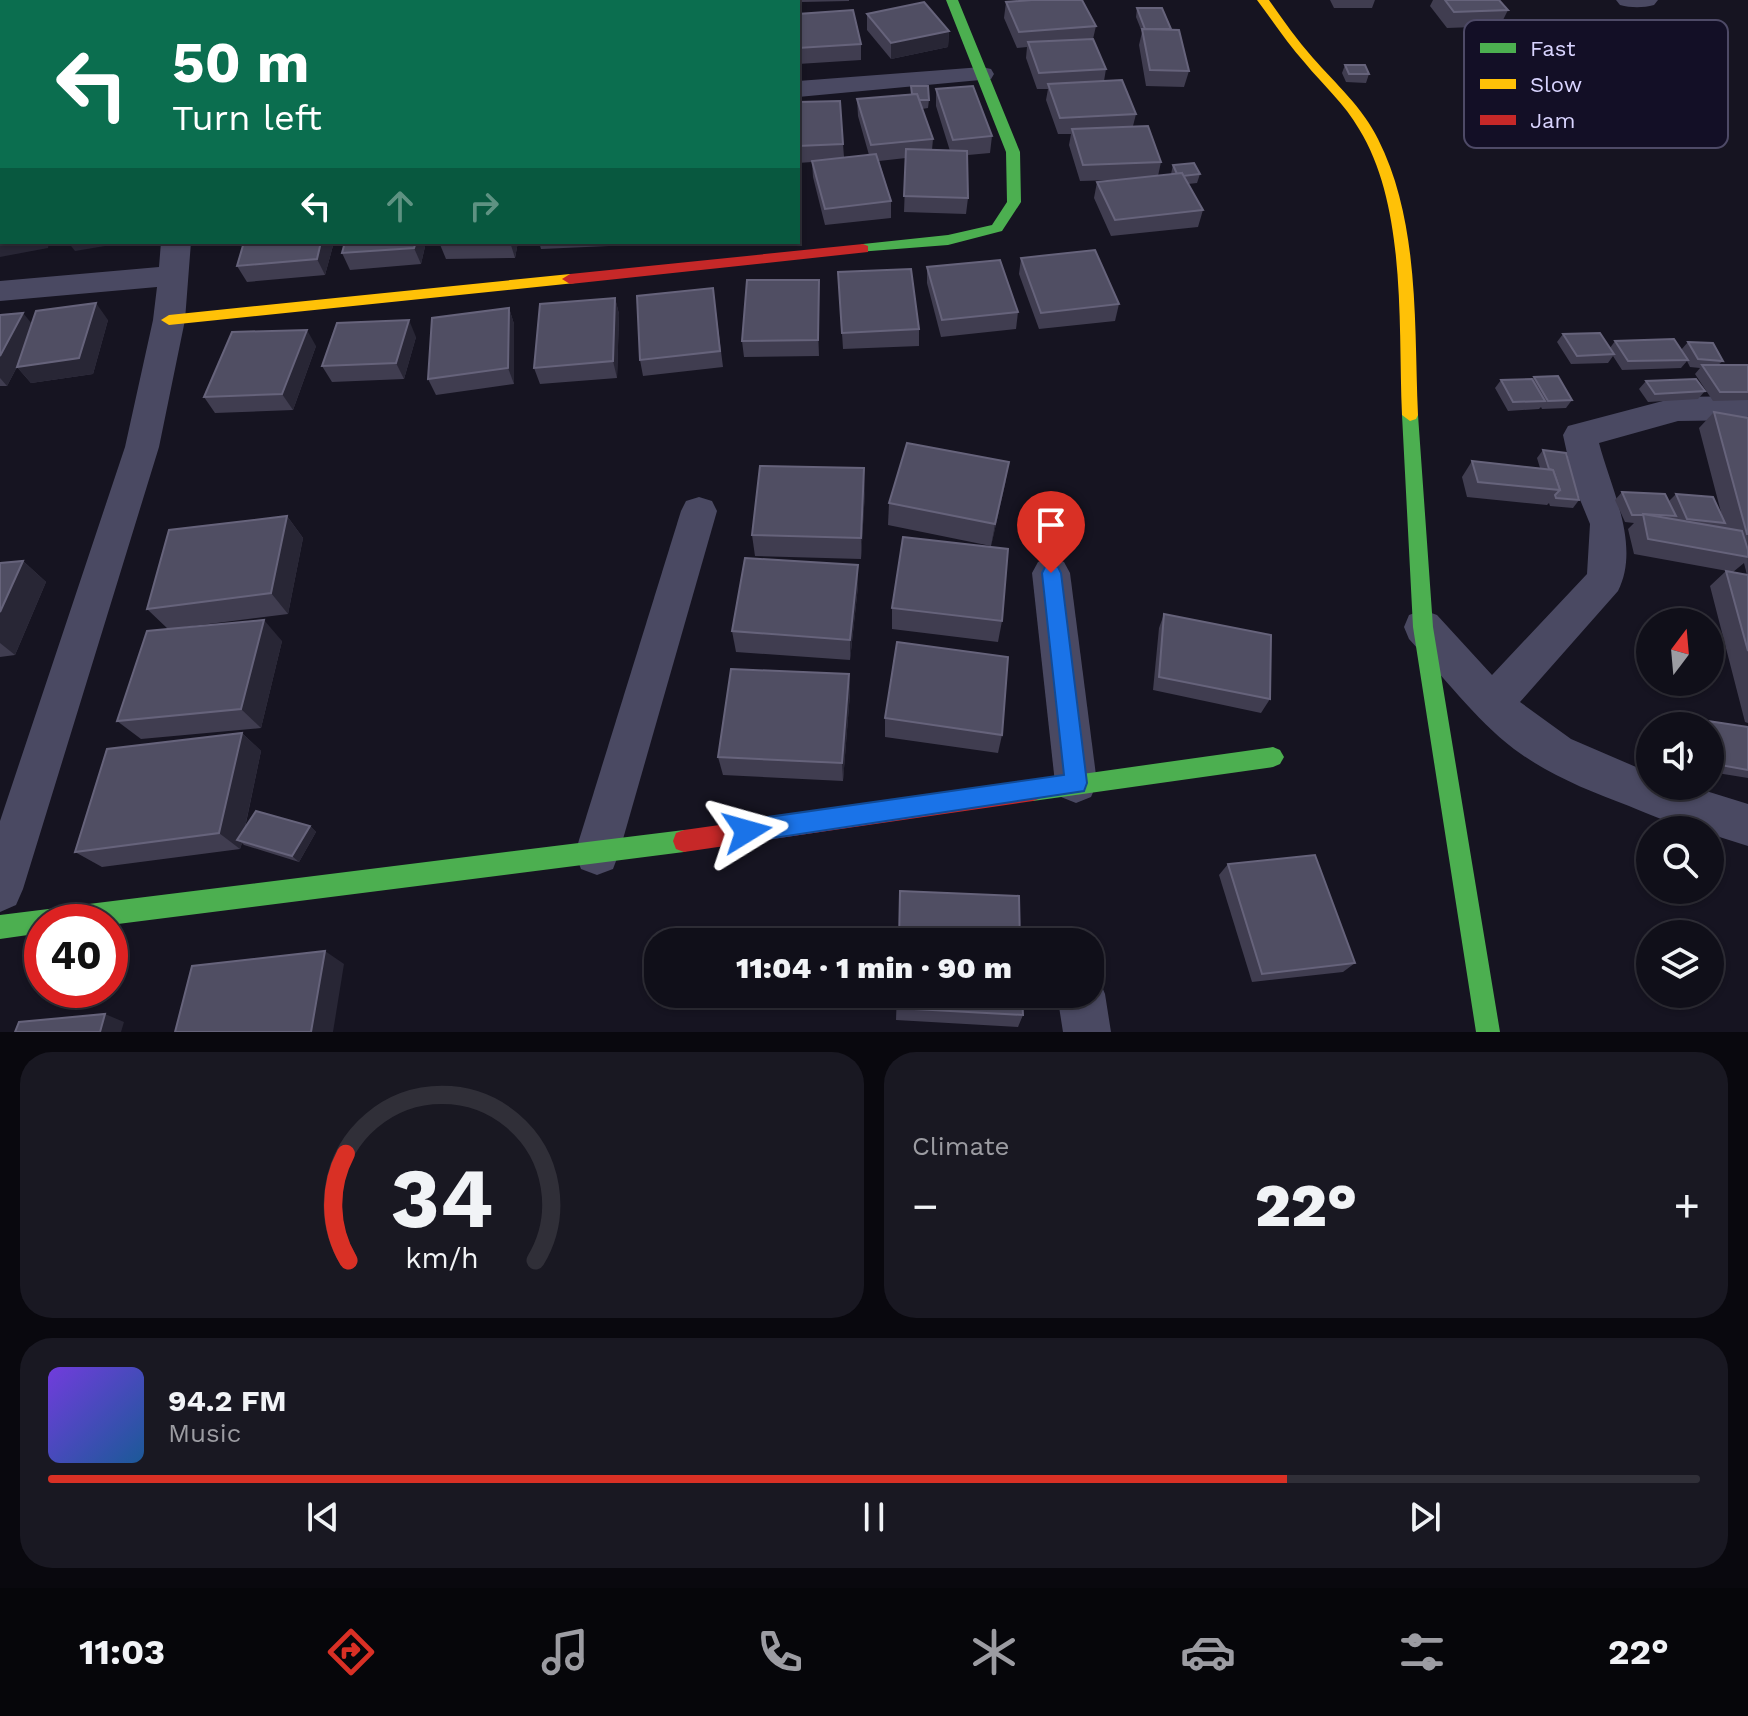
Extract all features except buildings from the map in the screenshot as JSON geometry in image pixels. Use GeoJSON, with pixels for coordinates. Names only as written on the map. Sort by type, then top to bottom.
{"type":"FeatureCollection","features":[{"type":"Feature","properties":{"kind":"street"},"geometry":{"type":"LineString","coordinates":[[169,320],[948,240],[997,228],[1014,202],[1013,152],[952,0]]}},
{"type":"Feature","properties":{"kind":"street"},"geometry":{"type":"LineString","coordinates":[[1263,0],[1300,50],[1348,100],[1372,139],[1386,174],[1398,227],[1423,627],[1488,1032]]}},
{"type":"Feature","properties":{"kind":"street"},"geometry":{"type":"LineString","coordinates":[[1628,0],[1646,0]]}},
{"type":"Feature","properties":{"kind":"street"},"geometry":{"type":"LineString","coordinates":[[800,89],[982,74]]}},
{"type":"Feature","properties":{"kind":"street"},"geometry":{"type":"LineString","coordinates":[[0,291],[174,259],[169,320],[142,447],[0,889]]}},
{"type":"Feature","properties":{"kind":"street"},"geometry":{"type":"LineString","coordinates":[[1494,702],[1605,580],[1608,524],[1592,485],[1580,435],[1678,409],[1748,408]]}},
{"type":"Feature","properties":{"kind":"street"},"geometry":{"type":"LineString","coordinates":[[597,853],[699,511]]}},
{"type":"Feature","properties":{"kind":"street"},"geometry":{"type":"LineString","coordinates":[[1051,573],[1076,783]]}},
{"type":"Feature","properties":{"kind":"street"},"geometry":{"type":"LineString","coordinates":[[1423,627],[1528,735],[1568,761],[1622,783],[1748,825]]}},
{"type":"Feature","properties":{"kind":"street"},"geometry":{"type":"LineString","coordinates":[[0,927],[597,853],[1273,757]]}},
{"type":"Feature","properties":{"kind":"street"},"geometry":{"type":"LineString","coordinates":[[1083,1008],[1087,1032]]}},
{"type":"Feature","properties":{"kind":"traffic: fast"},"geometry":{"type":"LineString","coordinates":[[863,249],[948,240],[997,228],[1014,202],[1013,152],[952,0]]}},
{"type":"Feature","properties":{"kind":"traffic: fast"},"geometry":{"type":"LineString","coordinates":[[1410,415],[1423,627],[1488,1032]]}},
{"type":"Feature","properties":{"kind":"traffic: fast"},"geometry":{"type":"LineString","coordinates":[[1033,791],[1273,757]]}},
{"type":"Feature","properties":{"kind":"traffic: fast"},"geometry":{"type":"LineString","coordinates":[[0,927],[684,841]]}},
{"type":"Feature","properties":{"kind":"traffic: slow"},"geometry":{"type":"LineString","coordinates":[[1263,0],[1299,49],[1356,114],[1372,139],[1384,169],[1393,202],[1403,274],[1410,415]]}},
{"type":"Feature","properties":{"kind":"traffic: slow"},"geometry":{"type":"LineString","coordinates":[[169,320],[570,279]]}},
{"type":"Feature","properties":{"kind":"traffic: jam"},"geometry":{"type":"LineString","coordinates":[[570,279],[863,249]]}},
{"type":"Feature","properties":{"kind":"traffic: jam"},"geometry":{"type":"LineString","coordinates":[[684,841],[1033,791]]}},
{"type":"Feature","properties":{"kind":"route"},"geometry":{"type":"LineString","coordinates":[[747,831],[1076,783],[1051,573]]}}]}
